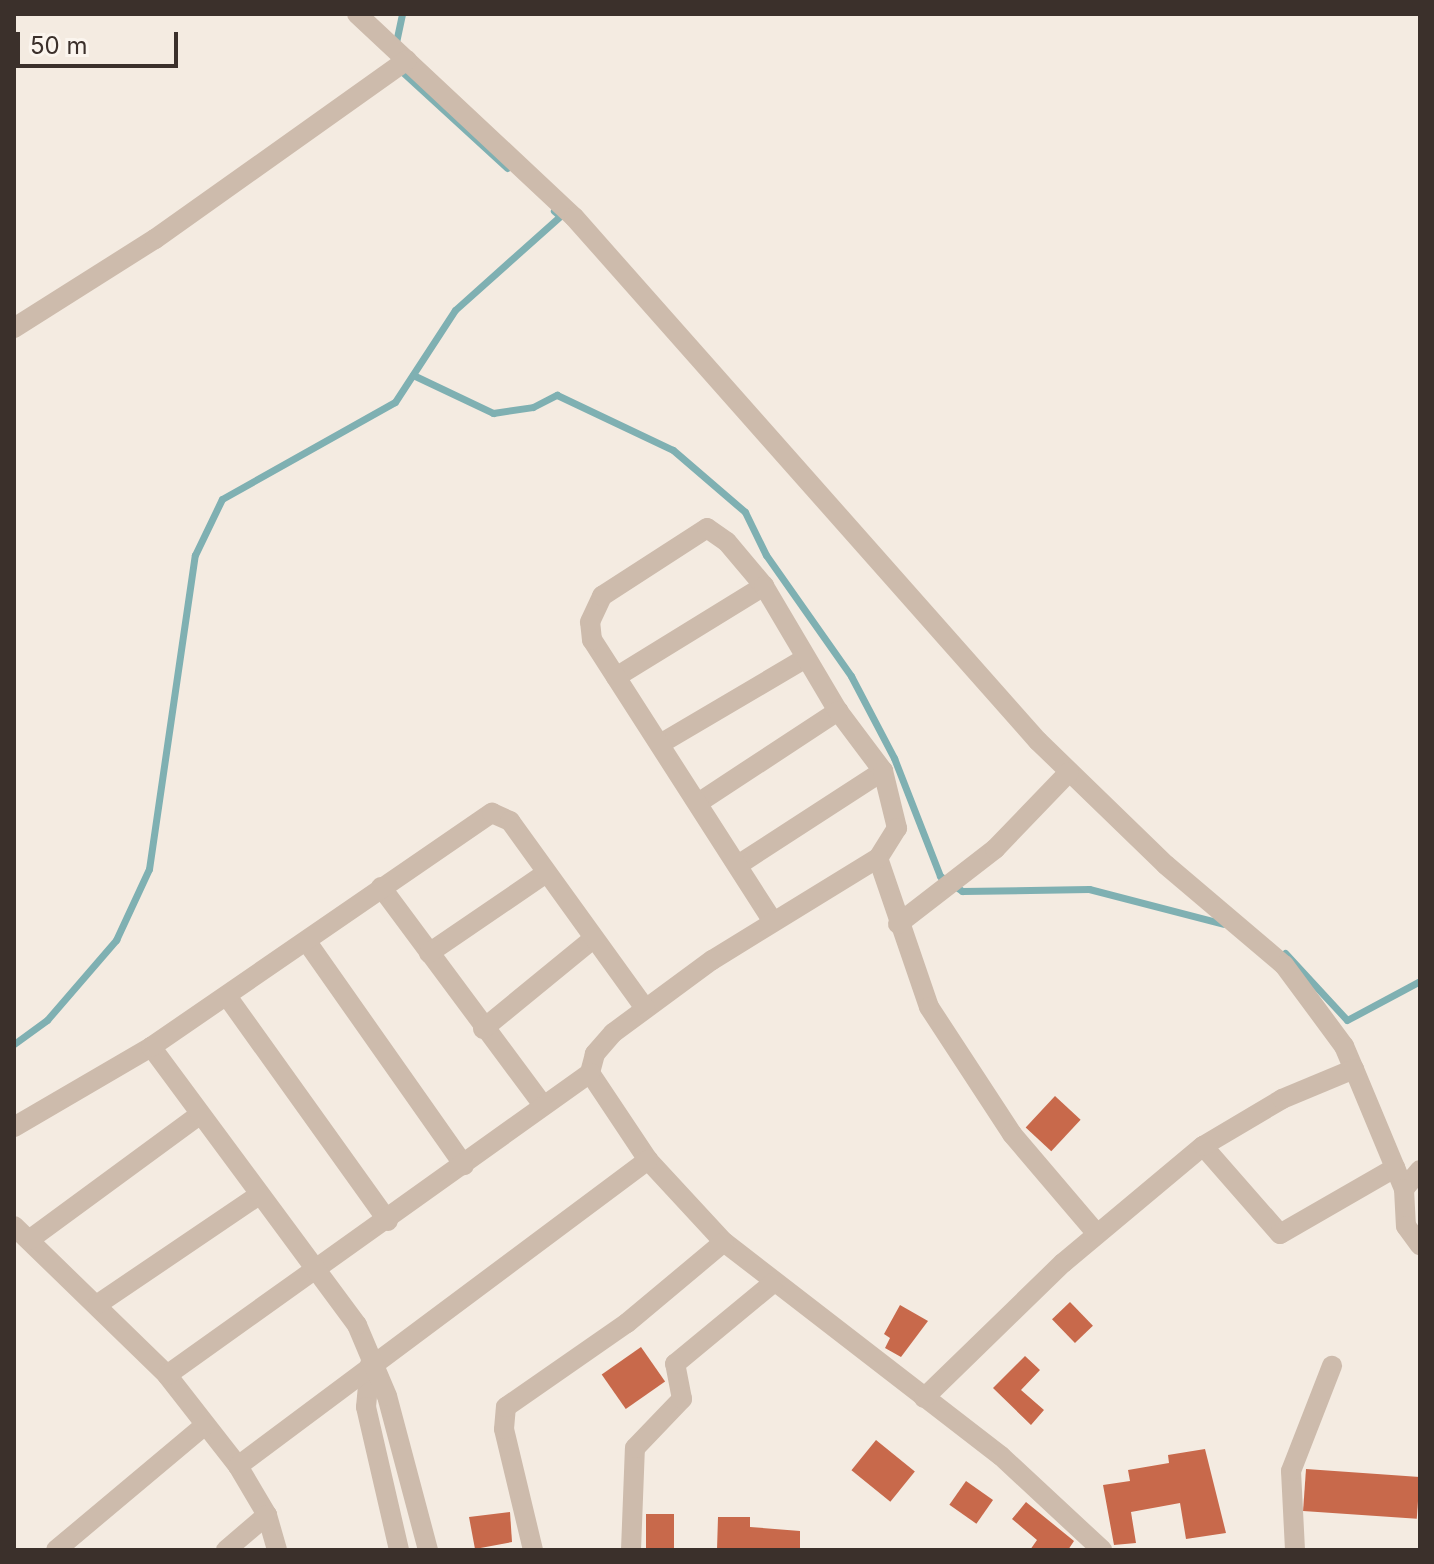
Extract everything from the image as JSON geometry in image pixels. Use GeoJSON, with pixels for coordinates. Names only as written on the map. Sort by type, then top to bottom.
{"type":"FeatureCollection","features":[{"type":"Feature","properties":{"kind":"street"},"geometry":{"type":"LineString","coordinates":[[357,14],[400,65],[574,217],[1069,772],[1166,865],[1284,965],[1344,1046],[1404,1189],[1406,1226],[1420,1245]]}},
{"type":"Feature","properties":{"kind":"street"},"geometry":{"type":"LineString","coordinates":[[14,328],[155,239],[400,65]]}},
{"type":"Feature","properties":{"kind":"street"},"geometry":{"type":"LineString","coordinates":[[167,1375],[388,1221],[590,1073],[595,1054],[645,1008],[772,920],[878,858],[897,828],[883,771],[838,711],[764,586],[717,532],[690,534],[594,608],[592,640],[772,920]]}},
{"type":"Feature","properties":{"kind":"street"},"geometry":{"type":"LineString","coordinates":[[616,677],[764,586]]}},
{"type":"Feature","properties":{"kind":"street"},"geometry":{"type":"LineString","coordinates":[[660,744],[806,658]]}},
{"type":"Feature","properties":{"kind":"street"},"geometry":{"type":"LineString","coordinates":[[698,803],[838,711]]}},
{"type":"Feature","properties":{"kind":"street"},"geometry":{"type":"LineString","coordinates":[[738,865],[883,771]]}},
{"type":"Feature","properties":{"kind":"street"},"geometry":{"type":"LineString","coordinates":[[898,924],[995,849],[1069,772]]}},
{"type":"Feature","properties":{"kind":"street"},"geometry":{"type":"LineString","coordinates":[[14,1127],[229,999],[381,887],[492,813],[510,821],[545,874],[645,1008]]}},
{"type":"Feature","properties":{"kind":"street"},"geometry":{"type":"LineString","coordinates":[[878,858],[898,924],[929,1007],[1012,1134],[1097,1234]]}},
{"type":"Feature","properties":{"kind":"street"},"geometry":{"type":"LineString","coordinates":[[429,953],[545,874]]}},
{"type":"Feature","properties":{"kind":"street"},"geometry":{"type":"LineString","coordinates":[[381,887],[483,1029],[543,1105]]}},
{"type":"Feature","properties":{"kind":"street"},"geometry":{"type":"LineString","coordinates":[[483,1029],[593,939]]}},
{"type":"Feature","properties":{"kind":"street"},"geometry":{"type":"LineString","coordinates":[[307,942],[464,1165]]}},
{"type":"Feature","properties":{"kind":"street"},"geometry":{"type":"LineString","coordinates":[[229,999],[388,1221]]}},
{"type":"Feature","properties":{"kind":"street"},"geometry":{"type":"LineString","coordinates":[[151,1047],[357,1325],[370,1364],[387,1396],[428,1550]]}},
{"type":"Feature","properties":{"kind":"street"},"geometry":{"type":"LineString","coordinates":[[924,1398],[1097,1234],[1203,1146],[1282,1099],[1354,1069]]}},
{"type":"Feature","properties":{"kind":"street"},"geometry":{"type":"LineString","coordinates":[[590,1073],[648,1160],[724,1242],[773,1283],[1001,1456],[1102,1550]]}},
{"type":"Feature","properties":{"kind":"street"},"geometry":{"type":"LineString","coordinates":[[199,1115],[21,1233],[98,1304],[167,1375],[238,1466],[267,1515],[277,1550]]}},
{"type":"Feature","properties":{"kind":"street"},"geometry":{"type":"LineString","coordinates":[[1203,1146],[1280,1234],[1395,1168]]}},
{"type":"Feature","properties":{"kind":"street"},"geometry":{"type":"LineString","coordinates":[[238,1466],[370,1364],[648,1160]]}},
{"type":"Feature","properties":{"kind":"street"},"geometry":{"type":"LineString","coordinates":[[1404,1189],[1420,1170]]}},
{"type":"Feature","properties":{"kind":"street"},"geometry":{"type":"LineString","coordinates":[[98,1304],[259,1195]]}},
{"type":"Feature","properties":{"kind":"street"},"geometry":{"type":"LineString","coordinates":[[533,1550],[504,1429],[506,1407],[627,1323],[724,1242]]}},
{"type":"Feature","properties":{"kind":"street"},"geometry":{"type":"LineString","coordinates":[[631,1550],[635,1448],[682,1399],[675,1364],[773,1283]]}},
{"type":"Feature","properties":{"kind":"street"},"geometry":{"type":"LineString","coordinates":[[370,1364],[366,1407],[399,1550]]}},
{"type":"Feature","properties":{"kind":"street"},"geometry":{"type":"LineString","coordinates":[[1295,1550],[1291,1471],[1332,1366]]}},
{"type":"Feature","properties":{"kind":"street"},"geometry":{"type":"LineString","coordinates":[[56,1550],[205,1425]]}},
{"type":"Feature","properties":{"kind":"street"},"geometry":{"type":"LineString","coordinates":[[226,1550],[267,1515]]}},
{"type":"Feature","properties":{"kind":"building"},"geometry":{"type":"Polygon","coordinates":[[[1055,1096],[1081,1120],[1051,1151],[1026,1127],[1055,1096]]]}},
{"type":"Feature","properties":{"kind":"building"},"geometry":{"type":"Polygon","coordinates":[[[1070,1302],[1093,1326],[1075,1343],[1052,1319],[1070,1302]]]}},
{"type":"Feature","properties":{"kind":"building"},"geometry":{"type":"Polygon","coordinates":[[[900,1305],[928,1321],[901,1357],[885,1348],[890,1338],[884,1334],[900,1305]]]}},
{"type":"Feature","properties":{"kind":"building"},"geometry":{"type":"Polygon","coordinates":[[[641,1347],[665,1381],[626,1409],[602,1375],[641,1347]]]}},
{"type":"Feature","properties":{"kind":"building"},"geometry":{"type":"Polygon","coordinates":[[[1025,1356],[1040,1370],[1021,1390],[1044,1410],[1031,1425],[993,1388],[1025,1356]]]}},
{"type":"Feature","properties":{"kind":"building"},"geometry":{"type":"Polygon","coordinates":[[[876,1440],[915,1471],[890,1502],[851,1470],[876,1440]]]}},
{"type":"Feature","properties":{"kind":"building"},"geometry":{"type":"Polygon","coordinates":[[[1205,1449],[1226,1533],[1186,1539],[1180,1503],[1131,1512],[1136,1543],[1114,1545],[1103,1485],[1130,1481],[1128,1470],[1169,1463],[1168,1455],[1205,1449]]]}},
{"type":"Feature","properties":{"kind":"building"},"geometry":{"type":"Polygon","coordinates":[[[1306,1469],[1420,1477],[1417,1519],[1303,1511],[1306,1469]]]}},
{"type":"Feature","properties":{"kind":"building"},"geometry":{"type":"Polygon","coordinates":[[[966,1481],[993,1500],[976,1524],[949,1505],[966,1481]]]}},
{"type":"Feature","properties":{"kind":"building"},"geometry":{"type":"Polygon","coordinates":[[[1026,1502],[1074,1541],[1068,1550],[1030,1550],[1037,1540],[1012,1519],[1026,1502]]]}},
{"type":"Feature","properties":{"kind":"building"},"geometry":{"type":"Polygon","coordinates":[[[510,1512],[512,1542],[475,1549],[469,1517],[510,1512]]]}},
{"type":"Feature","properties":{"kind":"building"},"geometry":{"type":"Polygon","coordinates":[[[646,1514],[674,1514],[674,1550],[646,1550],[646,1514]]]}},
{"type":"Feature","properties":{"kind":"building"},"geometry":{"type":"Polygon","coordinates":[[[718,1517],[750,1517],[750,1527],[800,1531],[800,1550],[717,1550],[718,1517]]]}},
{"type":"Feature","properties":{"kind":"waterway"},"geometry":{"type":"LineString","coordinates":[[395,47],[402,14]]}},
{"type":"Feature","properties":{"kind":"waterway"},"geometry":{"type":"LineString","coordinates":[[398,68],[507,168]]}},
{"type":"Feature","properties":{"kind":"waterway"},"geometry":{"type":"LineString","coordinates":[[14,1044],[47,1020],[116,940],[149,869],[195,555],[222,499],[395,402],[455,310],[560,216],[554,211]]}},
{"type":"Feature","properties":{"kind":"waterway"},"geometry":{"type":"LineString","coordinates":[[413,375],[493,413],[533,407],[557,395],[673,450],[745,512],[766,555],[851,676],[894,758],[940,876],[962,891],[1089,889],[1224,924]]}},
{"type":"Feature","properties":{"kind":"waterway"},"geometry":{"type":"LineString","coordinates":[[1285,953],[1347,1020],[1420,981]]}}]}
